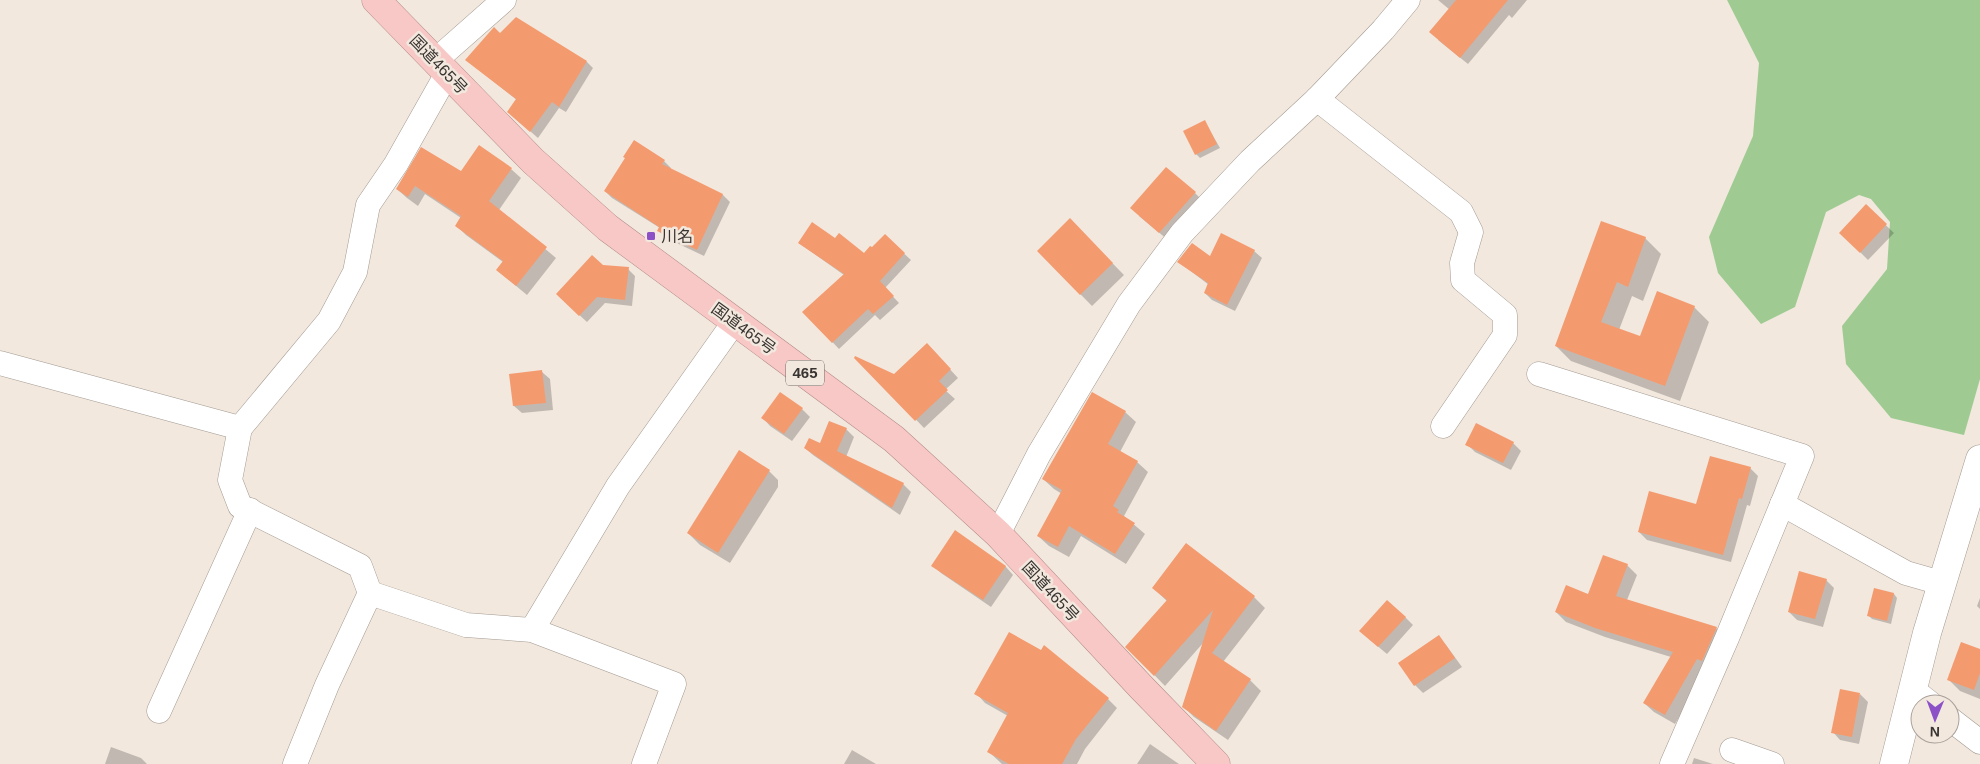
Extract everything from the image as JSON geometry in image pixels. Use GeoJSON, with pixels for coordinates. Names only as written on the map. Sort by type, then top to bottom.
{"type":"FeatureCollection","features":[{"type":"Feature","properties":{"kind":"highway","name":"国道465号"},"geometry":{"type":"LineString","coordinates":[[376,0],[533,161],[608,228],[894,439],[998,534],[1210,762]]}},
{"type":"Feature","properties":{"kind":"street"},"geometry":{"type":"LineString","coordinates":[[295,764],[327,685],[370,593],[360,566],[240,506],[230,480],[240,428],[329,321],[355,272],[368,205],[396,164],[442,66],[504,0]]}},
{"type":"Feature","properties":{"kind":"street"},"geometry":{"type":"LineString","coordinates":[[998,534],[1039,454],[1129,304],[1182,233],[1250,160],[1318,99],[1383,30],[1408,0]]}},
{"type":"Feature","properties":{"kind":"street"},"geometry":{"type":"LineString","coordinates":[[1318,99],[1462,212],[1471,232],[1462,263],[1463,280],[1505,314],[1505,336],[1443,426]]}},
{"type":"Feature","properties":{"kind":"street"},"geometry":{"type":"LineString","coordinates":[[532,630],[618,486],[735,321]]}},
{"type":"Feature","properties":{"kind":"street"},"geometry":{"type":"LineString","coordinates":[[0,363],[240,428]]}},
{"type":"Feature","properties":{"kind":"street"},"geometry":{"type":"LineString","coordinates":[[1539,374],[1802,456],[1727,638],[1672,764]]}},
{"type":"Feature","properties":{"kind":"street"},"geometry":{"type":"LineString","coordinates":[[1921,694],[1941,583],[1975,490],[1980,459]]}},
{"type":"Feature","properties":{"kind":"street"},"geometry":{"type":"LineString","coordinates":[[1782,504],[1906,573],[1941,583]]}},
{"type":"Feature","properties":{"kind":"street"},"geometry":{"type":"LineString","coordinates":[[159,711],[250,510]]}},
{"type":"Feature","properties":{"kind":"street"},"geometry":{"type":"LineString","coordinates":[[370,593],[466,625],[532,630],[674,684],[644,764]]}},
{"type":"Feature","properties":{"kind":"street"},"geometry":{"type":"LineString","coordinates":[[1894,764],[1910,724]]}},
{"type":"Feature","properties":{"kind":"street"},"geometry":{"type":"LineString","coordinates":[[1960,727],[1980,742]]}},
{"type":"Feature","properties":{"kind":"street"},"geometry":{"type":"LineString","coordinates":[[1732,750],[1772,764]]}},
{"type":"Feature","properties":{"kind":"green space"},"geometry":{"type":"Polygon","coordinates":[[[1727,0],[1980,0],[1980,379],[1964,435],[1891,418],[1846,364],[1842,326],[1887,269],[1890,222],[1871,199],[1859,195],[1826,212],[1795,307],[1761,324],[1718,273],[1709,237],[1753,136],[1759,63],[1727,0]]]}},
{"type":"Feature","properties":{"kind":"building"},"geometry":{"type":"Polygon","coordinates":[[[1456,0],[1508,0],[1460,58],[1429,32],[1456,0]]]}},
{"type":"Feature","properties":{"kind":"building"},"geometry":{"type":"Polygon","coordinates":[[[516,17],[587,61],[559,107],[552,102],[530,132],[507,112],[516,99],[465,60],[494,27],[500,33],[516,17]]]}},
{"type":"Feature","properties":{"kind":"building"},"geometry":{"type":"Polygon","coordinates":[[[1205,120],[1217,144],[1195,155],[1183,131],[1205,120]]]}},
{"type":"Feature","properties":{"kind":"building"},"geometry":{"type":"Polygon","coordinates":[[[634,140],[665,160],[662,164],[723,194],[697,250],[657,231],[659,227],[604,191],[634,140]]]}},
{"type":"Feature","properties":{"kind":"building"},"geometry":{"type":"Polygon","coordinates":[[[479,145],[512,168],[489,201],[547,247],[516,286],[496,270],[503,261],[455,226],[461,216],[415,186],[408,197],[396,189],[421,147],[461,171],[479,145]]]}},
{"type":"Feature","properties":{"kind":"building"},"geometry":{"type":"Polygon","coordinates":[[[1166,167],[1196,192],[1159,233],[1130,208],[1166,167]]]}},
{"type":"Feature","properties":{"kind":"building"},"geometry":{"type":"Polygon","coordinates":[[[1866,204],[1887,224],[1860,253],[1839,233],[1866,204]]]}},
{"type":"Feature","properties":{"kind":"building"},"geometry":{"type":"Polygon","coordinates":[[[1070,218],[1113,263],[1080,295],[1037,251],[1070,218]]]}},
{"type":"Feature","properties":{"kind":"building"},"geometry":{"type":"Polygon","coordinates":[[[1601,221],[1646,237],[1628,287],[1617,282],[1601,322],[1640,336],[1657,291],[1695,306],[1665,386],[1555,346],[1601,221]]]}},
{"type":"Feature","properties":{"kind":"building"},"geometry":{"type":"Polygon","coordinates":[[[812,222],[835,238],[839,233],[864,253],[885,234],[905,253],[880,281],[894,296],[873,314],[868,309],[832,343],[802,312],[844,274],[798,243],[812,222]]]}},
{"type":"Feature","properties":{"kind":"building"},"geometry":{"type":"Polygon","coordinates":[[[1221,233],[1255,250],[1227,305],[1204,293],[1208,283],[1177,262],[1192,243],[1210,256],[1221,233]]]}},
{"type":"Feature","properties":{"kind":"building"},"geometry":{"type":"Polygon","coordinates":[[[592,255],[603,265],[629,267],[625,300],[597,297],[579,316],[556,294],[592,255]]]}},
{"type":"Feature","properties":{"kind":"building"},"geometry":{"type":"Polygon","coordinates":[[[927,343],[951,369],[939,381],[948,390],[915,421],[854,358],[855,356],[894,374],[927,343]]]}},
{"type":"Feature","properties":{"kind":"building"},"geometry":{"type":"Polygon","coordinates":[[[542,370],[546,403],[513,406],[509,374],[542,370]]]}},
{"type":"Feature","properties":{"kind":"building"},"geometry":{"type":"Polygon","coordinates":[[[780,392],[803,408],[784,434],[761,418],[780,392]]]}},
{"type":"Feature","properties":{"kind":"building"},"geometry":{"type":"Polygon","coordinates":[[[1092,392],[1126,411],[1108,444],[1138,461],[1113,506],[1119,510],[1117,512],[1135,523],[1115,554],[1069,526],[1058,547],[1037,536],[1062,490],[1042,479],[1092,392]]]}},
{"type":"Feature","properties":{"kind":"building"},"geometry":{"type":"Polygon","coordinates":[[[829,421],[847,428],[837,451],[904,483],[892,508],[804,448],[809,438],[820,443],[829,421]]]}},
{"type":"Feature","properties":{"kind":"building"},"geometry":{"type":"Polygon","coordinates":[[[1476,423],[1514,442],[1503,463],[1465,445],[1476,423]]]}},
{"type":"Feature","properties":{"kind":"building"},"geometry":{"type":"Polygon","coordinates":[[[739,450],[770,470],[718,553],[687,533],[739,450]]]}},
{"type":"Feature","properties":{"kind":"building"},"geometry":{"type":"Polygon","coordinates":[[[1710,456],[1751,467],[1742,499],[1739,498],[1723,555],[1638,532],[1649,491],[1696,504],[1710,456]]]}},
{"type":"Feature","properties":{"kind":"building"},"geometry":{"type":"Polygon","coordinates":[[[955,530],[1006,566],[983,600],[931,566],[955,530]]]}},
{"type":"Feature","properties":{"kind":"building"},"geometry":{"type":"Polygon","coordinates":[[[1186,543],[1255,596],[1212,653],[1251,679],[1216,731],[1182,707],[1213,610],[1154,676],[1125,647],[1167,600],[1152,588],[1186,543]]]}},
{"type":"Feature","properties":{"kind":"building"},"geometry":{"type":"Polygon","coordinates":[[[1603,555],[1628,564],[1616,596],[1717,627],[1702,661],[1697,659],[1665,715],[1643,703],[1673,652],[1595,628],[1555,612],[1566,585],[1588,594],[1603,555]]]}},
{"type":"Feature","properties":{"kind":"building"},"geometry":{"type":"Polygon","coordinates":[[[1799,571],[1827,579],[1815,619],[1788,612],[1799,571]]]}},
{"type":"Feature","properties":{"kind":"building"},"geometry":{"type":"Polygon","coordinates":[[[1874,588],[1894,593],[1887,621],[1867,616],[1874,588]]]}},
{"type":"Feature","properties":{"kind":"building"},"geometry":{"type":"Polygon","coordinates":[[[1387,600],[1406,617],[1378,647],[1359,631],[1387,600]]]}},
{"type":"Feature","properties":{"kind":"building"},"geometry":{"type":"Polygon","coordinates":[[[1009,632],[1041,650],[1044,645],[1109,698],[1076,739],[1062,764],[1009,764],[987,752],[1008,713],[974,694],[1009,632]]]}},
{"type":"Feature","properties":{"kind":"building"},"geometry":{"type":"Polygon","coordinates":[[[1439,635],[1455,658],[1414,686],[1398,663],[1439,635]]]}},
{"type":"Feature","properties":{"kind":"building"},"geometry":{"type":"Polygon","coordinates":[[[1961,642],[1980,649],[1980,673],[1974,690],[1947,680],[1961,642]]]}},
{"type":"Feature","properties":{"kind":"building"},"geometry":{"type":"Polygon","coordinates":[[[1840,689],[1860,693],[1852,737],[1831,733],[1840,689]]]}},
{"type":"Feature","properties":{"kind":"place","name":"川名"},"geometry":{"type":"Point","coordinates":[651,236]}}]}
